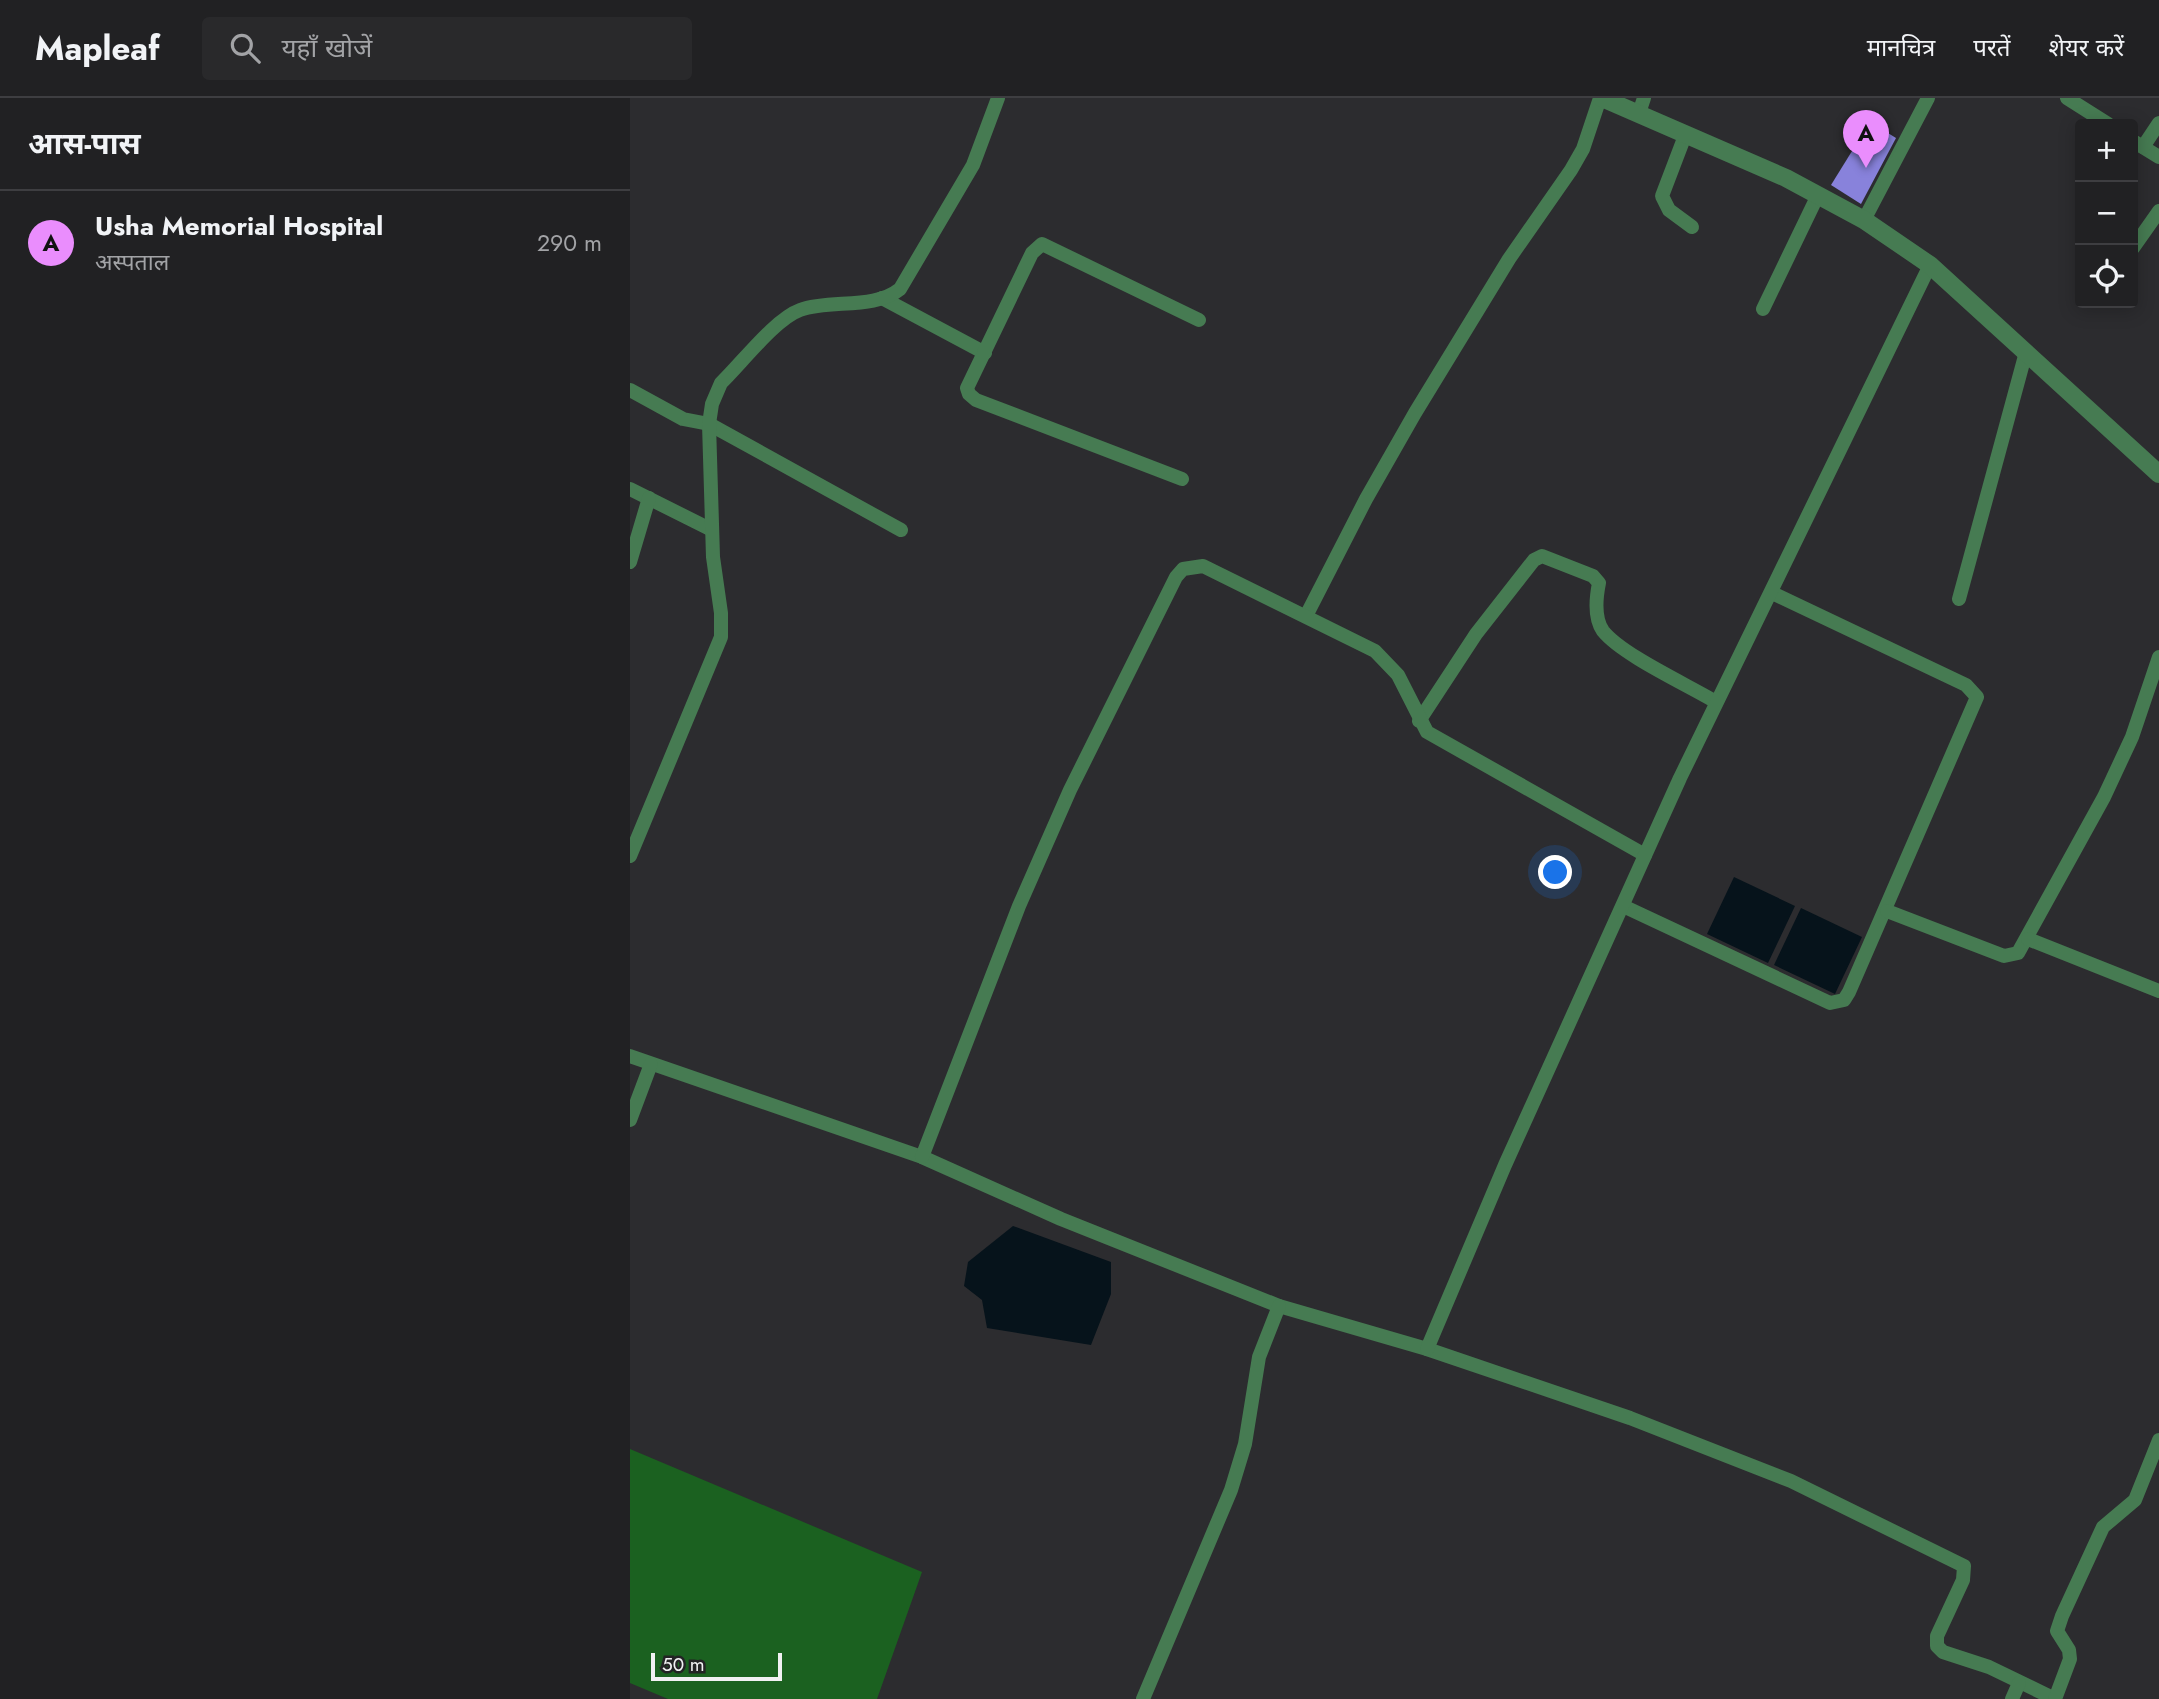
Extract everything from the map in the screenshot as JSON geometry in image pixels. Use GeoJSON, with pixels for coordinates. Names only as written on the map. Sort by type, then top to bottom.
{"type":"FeatureCollection","features":[{"type":"Feature","properties":{"kind":"street"},"geometry":{"type":"LineString","coordinates":[[630,856],[721,637],[722,613],[712,530],[709,424],[712,404],[721,383],[774,329],[799,310],[882,298],[900,289],[973,165],[998,98]]}},
{"type":"Feature","properties":{"kind":"street"},"geometry":{"type":"LineString","coordinates":[[1306,616],[1366,499],[1415,413],[1508,259],[1583,149],[1601,98],[1642,106],[1686,133],[1818,195],[1864,220],[1930,265],[2158,470]]}},
{"type":"Feature","properties":{"kind":"street"},"geometry":{"type":"LineString","coordinates":[[1864,220],[1928,98]]}},
{"type":"Feature","properties":{"kind":"street"},"geometry":{"type":"LineString","coordinates":[[2067,98],[2100,119]]}},
{"type":"Feature","properties":{"kind":"street"},"geometry":{"type":"LineString","coordinates":[[2159,123],[2138,144],[2159,158]]}},
{"type":"Feature","properties":{"kind":"street"},"geometry":{"type":"LineString","coordinates":[[1686,133],[1662,197],[1669,210],[1692,227]]}},
{"type":"Feature","properties":{"kind":"street"},"geometry":{"type":"LineString","coordinates":[[1763,309],[1818,195]]}},
{"type":"Feature","properties":{"kind":"street"},"geometry":{"type":"LineString","coordinates":[[2135,245],[2159,211]]}},
{"type":"Feature","properties":{"kind":"street"},"geometry":{"type":"LineString","coordinates":[[1182,480],[976,400],[967,388],[1032,253],[1042,244],[1199,320]]}},
{"type":"Feature","properties":{"kind":"street"},"geometry":{"type":"LineString","coordinates":[[1427,1349],[1505,1165],[1645,855],[1716,702],[1772,593],[1930,265]]}},
{"type":"Feature","properties":{"kind":"street"},"geometry":{"type":"LineString","coordinates":[[882,298],[985,353]]}},
{"type":"Feature","properties":{"kind":"street"},"geometry":{"type":"LineString","coordinates":[[1959,599],[2026,352]]}},
{"type":"Feature","properties":{"kind":"street"},"geometry":{"type":"LineString","coordinates":[[630,390],[683,419],[709,424],[901,530]]}},
{"type":"Feature","properties":{"kind":"street"},"geometry":{"type":"LineString","coordinates":[[630,489],[712,530]]}},
{"type":"Feature","properties":{"kind":"street"},"geometry":{"type":"LineString","coordinates":[[630,562],[649,498]]}},
{"type":"Feature","properties":{"kind":"street"},"geometry":{"type":"LineString","coordinates":[[1419,721],[1476,634],[1534,560],[1542,556],[1593,576],[1599,583],[1597,617],[1603,630],[1618,644],[1716,702]]}},
{"type":"Feature","properties":{"kind":"street"},"geometry":{"type":"LineString","coordinates":[[922,1157],[1018,906],[1070,790],[1176,577],[1183,569],[1203,566],[1386,659],[1398,675],[1419,721],[1427,732],[1645,855]]}},
{"type":"Feature","properties":{"kind":"street"},"geometry":{"type":"LineString","coordinates":[[1623,906],[1837,1003],[1849,992],[1978,697],[1966,685],[1772,593]]}},
{"type":"Feature","properties":{"kind":"street"},"geometry":{"type":"LineString","coordinates":[[1886,911],[2004,956],[2018,953],[2104,797],[2132,737],[2159,657]]}},
{"type":"Feature","properties":{"kind":"street"},"geometry":{"type":"LineString","coordinates":[[2028,939],[2159,991]]}},
{"type":"Feature","properties":{"kind":"street"},"geometry":{"type":"LineString","coordinates":[[630,1056],[922,1157],[1061,1219],[1279,1306],[1427,1349],[1630,1418],[1791,1481],[1955,1559],[1966,1571],[1937,1636],[1937,1646],[1943,1652],[1976,1662],[2055,1699],[2070,1659],[2069,1650],[2057,1631],[2062,1616],[2103,1527],[2135,1500],[2159,1440]]}},
{"type":"Feature","properties":{"kind":"street"},"geometry":{"type":"LineString","coordinates":[[630,1120],[651,1064]]}},
{"type":"Feature","properties":{"kind":"street"},"geometry":{"type":"LineString","coordinates":[[1143,1699],[1231,1490],[1245,1444],[1259,1357],[1279,1306]]}},
{"type":"Feature","properties":{"kind":"street"},"geometry":{"type":"LineString","coordinates":[[2012,1699],[2019,1682]]}},
{"type":"Feature","properties":{"kind":"green space"},"geometry":{"type":"Polygon","coordinates":[[[630,1449],[922,1572],[877,1699],[668,1699],[630,1683],[630,1449]]]}},
{"type":"Feature","properties":{"kind":"shaded area"},"geometry":{"type":"Polygon","coordinates":[[[1734,877],[1795,906],[1768,963],[1707,934],[1734,877]]]}},
{"type":"Feature","properties":{"kind":"shaded area"},"geometry":{"type":"Polygon","coordinates":[[[1801,908],[1862,937],[1835,994],[1774,965],[1801,908]]]}},
{"type":"Feature","properties":{"kind":"shaded area"},"geometry":{"type":"Polygon","coordinates":[[[1013,1226],[1111,1262],[1111,1294],[1091,1345],[987,1328],[982,1300],[964,1286],[968,1262],[1013,1226]]]}},
{"type":"Feature","properties":{"kind":"building"},"geometry":{"type":"Polygon","coordinates":[[[1870,122],[1896,138],[1861,204],[1831,185],[1870,122]]]}},
{"type":"Feature","properties":{"kind":"place","name":"Usha Memorial Hospital"},"geometry":{"type":"Point","coordinates":[1866,168]}}]}
